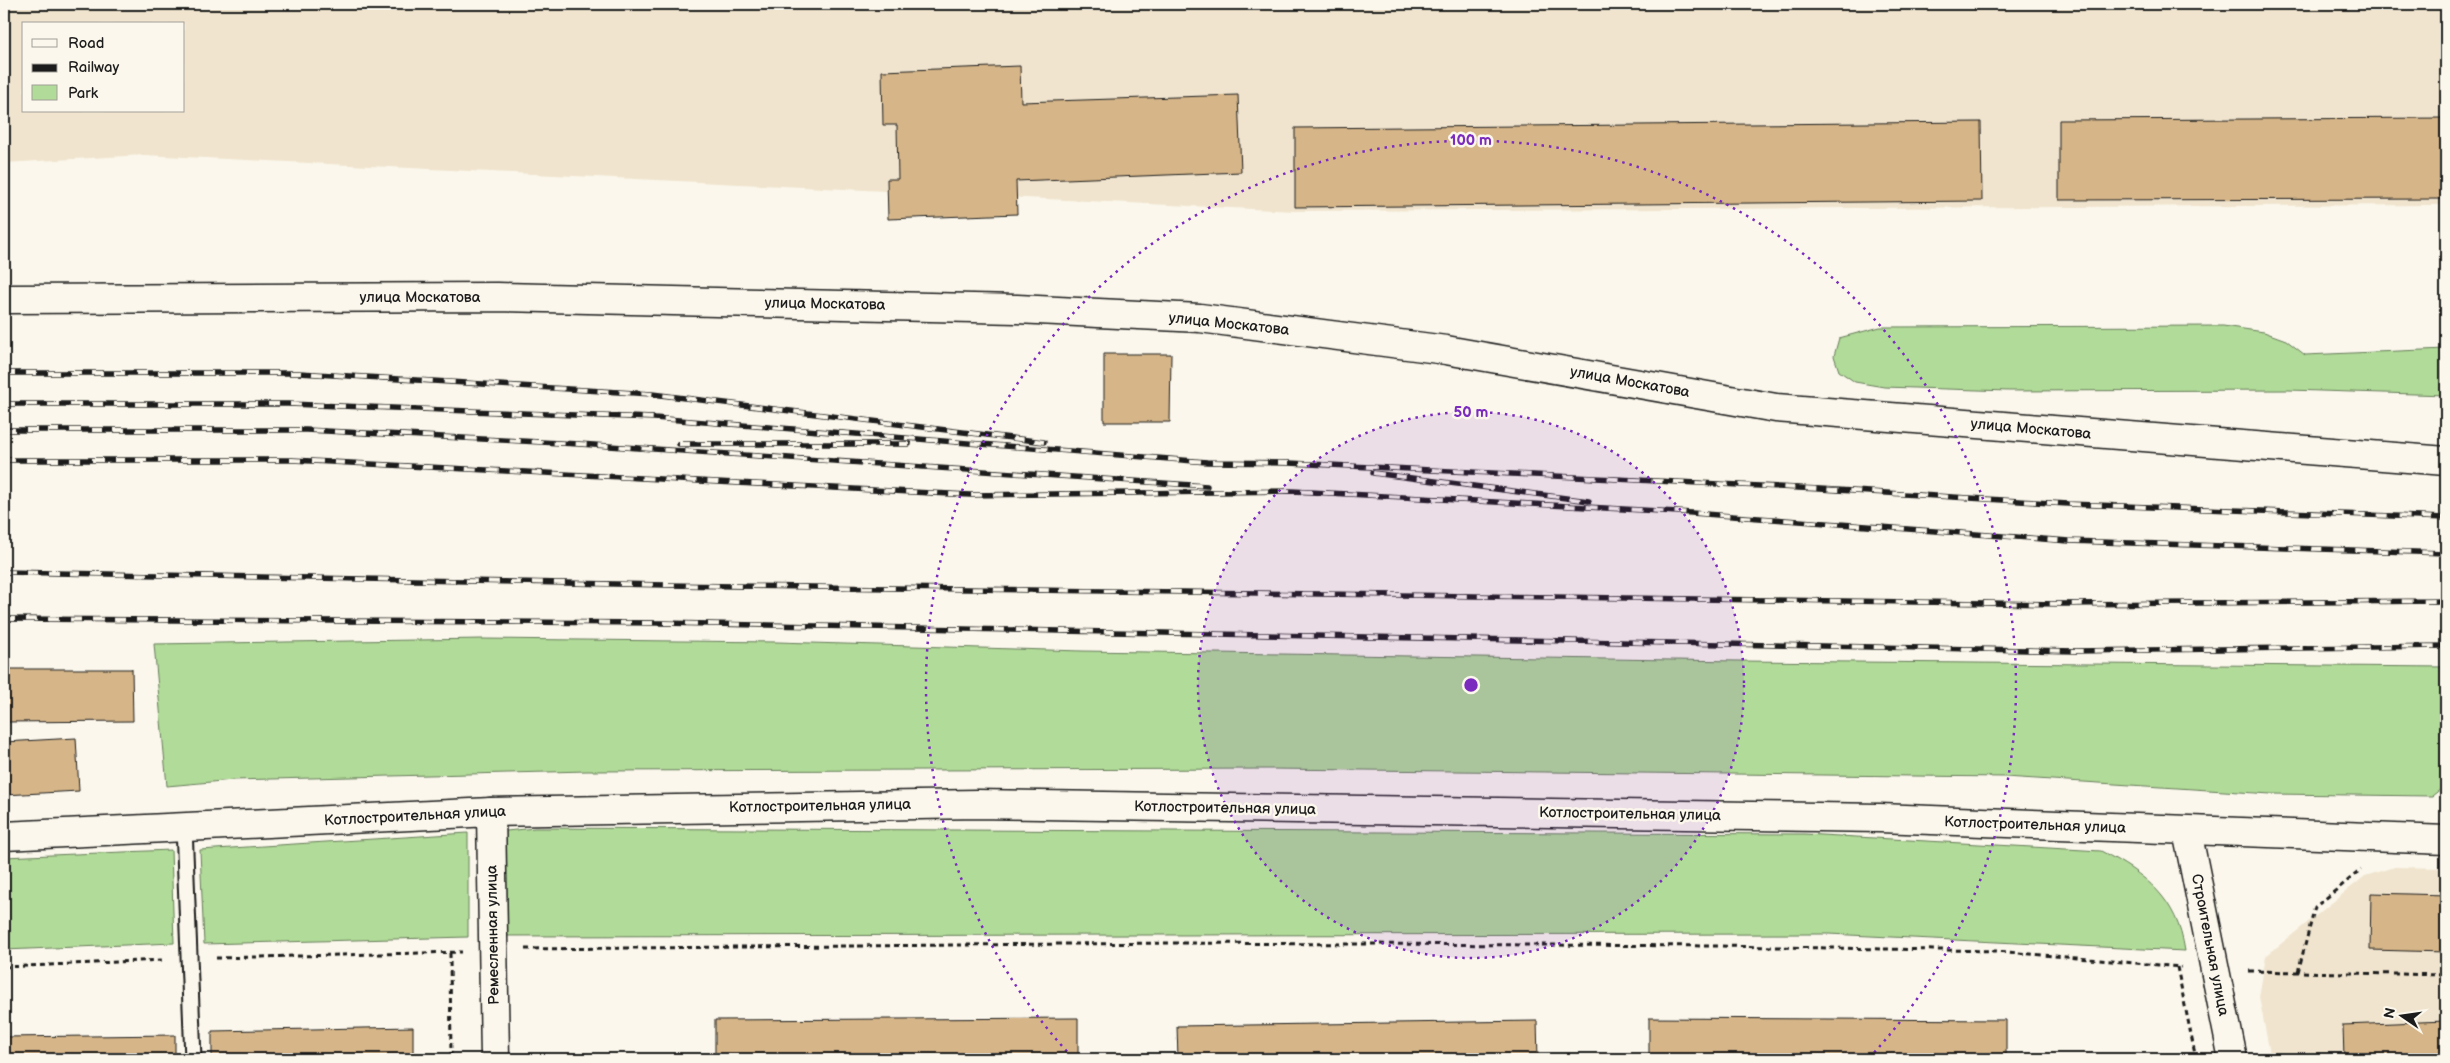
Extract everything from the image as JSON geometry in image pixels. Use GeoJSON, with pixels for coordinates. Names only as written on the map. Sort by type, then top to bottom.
{"type":"FeatureCollection","features":[{"type":"Feature","properties":{"kind":"main road","name":"улица Москатова"},"geometry":{"type":"LineString","coordinates":[[4,299],[497,297],[1017,309],[1200,318],[1446,350],[1776,408],[2446,461]]}},
{"type":"Feature","properties":{"kind":"main road","name":"Котлостроительная улица"},"geometry":{"type":"LineString","coordinates":[[4,836],[490,812],[977,804],[1880,818],[2446,840]]}},
{"type":"Feature","properties":{"kind":"main road","name":"Ремесленная улица"},"geometry":{"type":"LineString","coordinates":[[490,812],[495,1059]]}},
{"type":"Feature","properties":{"kind":"main road","name":"Строительная улица"},"geometry":{"type":"LineString","coordinates":[[2187,831],[2233,1059]]}},
{"type":"Feature","properties":{"kind":"lane"},"geometry":{"type":"LineString","coordinates":[[184,826],[193,1059]]}},
{"type":"Feature","properties":{"kind":"path"},"geometry":{"type":"LineString","coordinates":[[2298,972],[2315,907],[2362,870]]}},
{"type":"Feature","properties":{"kind":"path"},"geometry":{"type":"LineString","coordinates":[[4,967],[189,959],[493,952],[520,949],[1177,943],[1720,946],[1996,952],[2215,970],[2446,976]]}},
{"type":"Feature","properties":{"kind":"path"},"geometry":{"type":"LineString","coordinates":[[450,952],[451,1059]]}},
{"type":"Feature","properties":{"kind":"path"},"geometry":{"type":"LineString","coordinates":[[2177,967],[2196,1059]]}},
{"type":"Feature","properties":{"kind":"shaded area"},"geometry":{"type":"Polygon","coordinates":[[[4,4],[2446,4],[2446,205],[1295,211],[143,155],[4,163],[4,4]]]}},
{"type":"Feature","properties":{"kind":"shaded area"},"geometry":{"type":"Polygon","coordinates":[[[2394,867],[2446,868],[2446,1059],[2271,1059],[2259,997],[2266,956],[2365,876],[2394,867]]]}},
{"type":"Feature","properties":{"kind":"green space"},"geometry":{"type":"Polygon","coordinates":[[[2223,326],[2264,332],[2286,340],[2305,355],[2446,349],[2446,395],[2289,390],[2009,391],[1884,387],[1855,382],[1839,371],[1834,356],[1839,338],[1880,327],[2223,326]]]}},
{"type":"Feature","properties":{"kind":"green space"},"geometry":{"type":"Polygon","coordinates":[[[483,639],[777,642],[1082,651],[1739,661],[2446,667],[2446,785],[2432,796],[2271,794],[2005,777],[1271,769],[587,771],[233,780],[167,786],[154,644],[483,639]]]}},
{"type":"Feature","properties":{"kind":"green space"},"geometry":{"type":"Polygon","coordinates":[[[535,828],[1804,834],[2101,851],[2132,869],[2157,890],[2175,916],[2185,951],[1828,934],[498,936],[497,832],[535,828]]]}},
{"type":"Feature","properties":{"kind":"green space"},"geometry":{"type":"Polygon","coordinates":[[[468,833],[468,937],[204,944],[200,850],[468,833]]]}},
{"type":"Feature","properties":{"kind":"green space"},"geometry":{"type":"Polygon","coordinates":[[[171,850],[174,943],[4,950],[4,857],[171,850]]]}},
{"type":"Feature","properties":{"kind":"building"},"geometry":{"type":"Polygon","coordinates":[[[1020,66],[1021,102],[1238,95],[1241,172],[1016,181],[1017,214],[888,219],[887,179],[898,179],[897,125],[883,125],[882,71],[1020,66]]]}},
{"type":"Feature","properties":{"kind":"building"},"geometry":{"type":"Polygon","coordinates":[[[2446,118],[2446,199],[2059,200],[2059,120],[2446,118]]]}},
{"type":"Feature","properties":{"kind":"building"},"geometry":{"type":"Polygon","coordinates":[[[1981,122],[1982,201],[1295,207],[1295,128],[1981,122]]]}},
{"type":"Feature","properties":{"kind":"building"},"geometry":{"type":"Polygon","coordinates":[[[1104,354],[1171,354],[1170,422],[1104,422],[1104,354]]]}},
{"type":"Feature","properties":{"kind":"building"},"geometry":{"type":"Polygon","coordinates":[[[4,669],[132,669],[133,721],[4,722],[4,669]]]}},
{"type":"Feature","properties":{"kind":"building"},"geometry":{"type":"Polygon","coordinates":[[[76,738],[79,791],[4,795],[4,742],[76,738]]]}},
{"type":"Feature","properties":{"kind":"building"},"geometry":{"type":"Polygon","coordinates":[[[2371,893],[2446,895],[2446,952],[2370,950],[2371,893]]]}},
{"type":"Feature","properties":{"kind":"building"},"geometry":{"type":"Polygon","coordinates":[[[1078,1018],[1078,1059],[715,1059],[715,1020],[1078,1018]]]}},
{"type":"Feature","properties":{"kind":"building"},"geometry":{"type":"Polygon","coordinates":[[[1649,1018],[2006,1020],[2006,1059],[1649,1059],[1649,1018]]]}},
{"type":"Feature","properties":{"kind":"building"},"geometry":{"type":"Polygon","coordinates":[[[1537,1021],[1538,1059],[1178,1059],[1177,1026],[1537,1021]]]}},
{"type":"Feature","properties":{"kind":"building"},"geometry":{"type":"Polygon","coordinates":[[[2446,1021],[2446,1059],[2344,1059],[2343,1025],[2446,1021]]]}},
{"type":"Feature","properties":{"kind":"building"},"geometry":{"type":"Polygon","coordinates":[[[413,1027],[413,1059],[212,1059],[212,1031],[413,1027]]]}},
{"type":"Feature","properties":{"kind":"building"},"geometry":{"type":"Polygon","coordinates":[[[175,1035],[175,1059],[4,1059],[4,1037],[175,1035]]]}},
{"type":"Feature","properties":{"kind":"railway"},"geometry":{"type":"LineString","coordinates":[[4,373],[299,373],[652,394],[1044,442]]}},
{"type":"Feature","properties":{"kind":"railway"},"geometry":{"type":"LineString","coordinates":[[4,404],[288,404],[654,418],[1207,462],[1289,463],[1820,489],[2068,504],[2446,518]]}},
{"type":"Feature","properties":{"kind":"railway"},"geometry":{"type":"LineString","coordinates":[[4,430],[306,430],[579,444],[1207,486]]}},
{"type":"Feature","properties":{"kind":"railway"},"geometry":{"type":"LineString","coordinates":[[679,444],[909,444]]}},
{"type":"Feature","properties":{"kind":"railway"},"geometry":{"type":"LineString","coordinates":[[4,460],[292,460],[970,495],[1292,491],[1678,512],[2069,541],[2446,553]]}},
{"type":"Feature","properties":{"kind":"railway"},"geometry":{"type":"LineString","coordinates":[[1373,473],[1589,501]]}},
{"type":"Feature","properties":{"kind":"railway"},"geometry":{"type":"LineString","coordinates":[[4,572],[666,585],[2062,604],[2446,601]]}},
{"type":"Feature","properties":{"kind":"railway"},"geometry":{"type":"LineString","coordinates":[[4,619],[662,623],[2075,651],[2446,646]]}}]}
